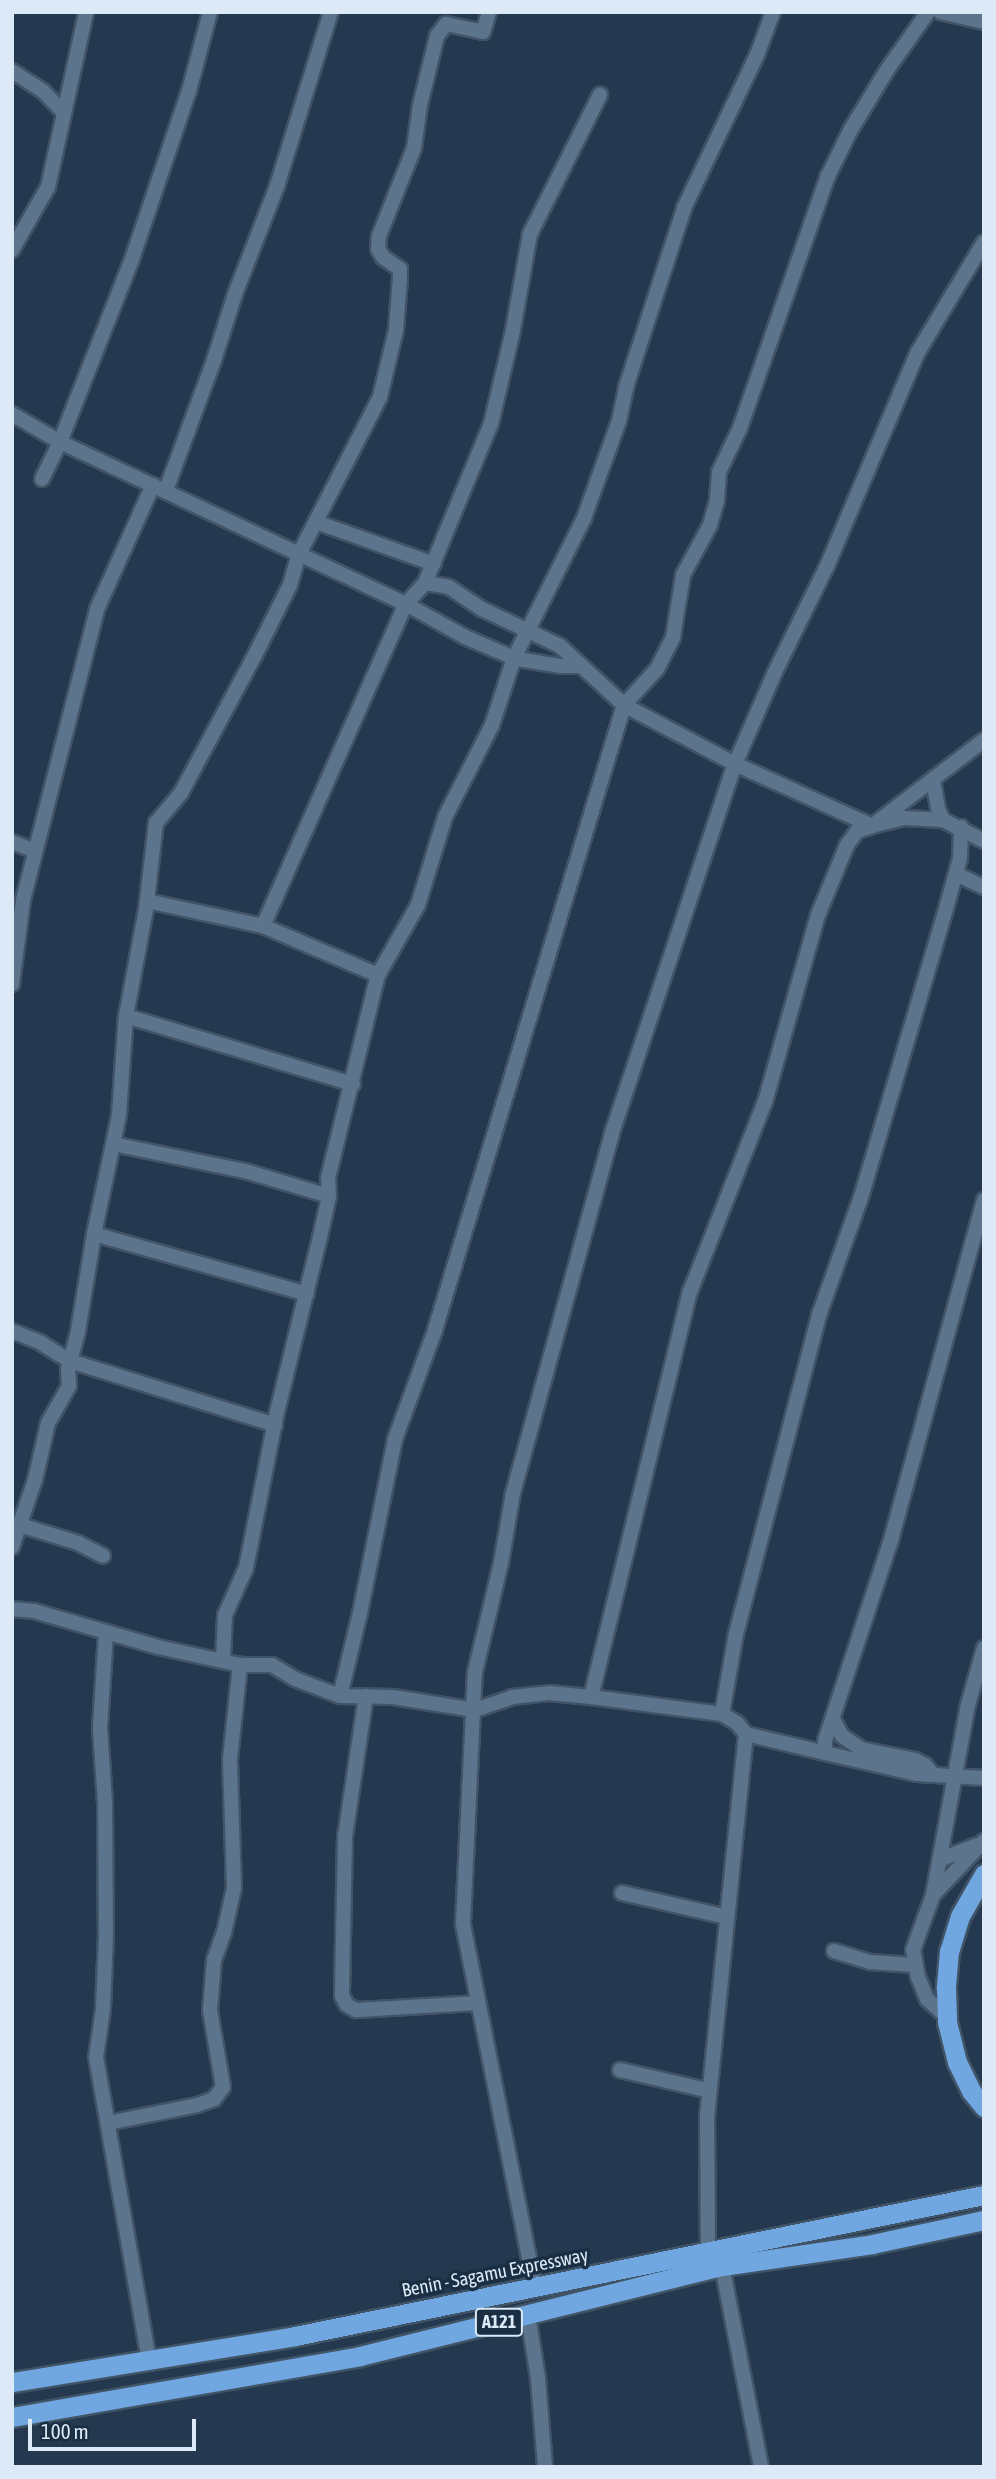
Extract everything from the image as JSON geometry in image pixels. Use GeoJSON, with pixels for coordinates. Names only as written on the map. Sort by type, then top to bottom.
{"type":"FeatureCollection","features":[{"type":"Feature","properties":{"kind":"highway"},"geometry":{"type":"LineString","coordinates":[[984,1874],[960,1916],[949,1951],[947,2017],[957,2062],[971,2091],[984,2107]]}},
{"type":"Feature","properties":{"kind":"highway","name":"Benin - Sagamu Expressway"},"geometry":{"type":"LineString","coordinates":[[12,2382],[295,2336],[535,2288],[715,2260],[984,2195]]}},
{"type":"Feature","properties":{"kind":"highway","name":"A121"},"geometry":{"type":"LineString","coordinates":[[12,2417],[303,2367],[528,2315],[715,2260],[872,2244],[984,2220]]}},
{"type":"Feature","properties":{"kind":"street"},"geometry":{"type":"LineString","coordinates":[[12,250],[48,187],[86,12]]}},
{"type":"Feature","properties":{"kind":"street"},"geometry":{"type":"LineString","coordinates":[[42,479],[60,442],[131,262],[189,91],[210,12]]}},
{"type":"Feature","properties":{"kind":"street"},"geometry":{"type":"LineString","coordinates":[[12,984],[23,900],[97,609],[160,488],[214,360],[235,294],[277,186],[331,12]]}},
{"type":"Feature","properties":{"kind":"street"},"geometry":{"type":"LineString","coordinates":[[103,1556],[78,1543],[15,1536],[48,1423],[69,1386],[70,1361],[119,1115],[126,1016],[147,901],[156,823],[181,793],[290,584],[299,554],[380,397],[396,330],[400,270],[383,257],[378,249],[379,236],[414,148],[420,105],[437,36],[446,24],[483,32],[489,12]]}},
{"type":"Feature","properties":{"kind":"street"},"geometry":{"type":"LineString","coordinates":[[340,1696],[360,1613],[395,1439],[435,1330],[624,705],[657,669],[673,637],[683,589],[682,575],[710,525],[717,501],[719,472],[744,417],[828,176],[850,131],[887,70],[928,12]]}},
{"type":"Feature","properties":{"kind":"street"},"geometry":{"type":"LineString","coordinates":[[940,12],[984,22]]}},
{"type":"Feature","properties":{"kind":"street"},"geometry":{"type":"LineString","coordinates":[[223,1659],[225,1615],[246,1568],[275,1425],[328,1196],[328,1178],[378,975],[418,905],[445,817],[492,725],[528,629],[584,518],[620,421],[626,387],[684,208],[757,55],[771,13]]}},
{"type":"Feature","properties":{"kind":"street"},"geometry":{"type":"LineString","coordinates":[[12,71],[43,91],[63,112]]}},
{"type":"Feature","properties":{"kind":"street"},"geometry":{"type":"LineString","coordinates":[[262,926],[406,604],[425,583],[434,564],[491,424],[513,330],[530,234],[600,95]]}},
{"type":"Feature","properties":{"kind":"street"},"geometry":{"type":"LineString","coordinates":[[535,2288],[463,1923],[475,1672],[501,1563],[513,1493],[550,1370],[576,1259],[612,1133],[735,764],[832,555],[918,352],[984,242]]}},
{"type":"Feature","properties":{"kind":"street"},"geometry":{"type":"LineString","coordinates":[[12,414],[60,442],[406,604],[465,637],[516,659],[561,666],[581,666]]}},
{"type":"Feature","properties":{"kind":"street"},"geometry":{"type":"LineString","coordinates":[[316,522],[434,564]]}},
{"type":"Feature","properties":{"kind":"street"},"geometry":{"type":"LineString","coordinates":[[425,583],[449,587],[482,609],[545,636],[624,705],[735,764],[872,825]]}},
{"type":"Feature","properties":{"kind":"street"},"geometry":{"type":"LineString","coordinates":[[545,636],[561,666]]}},
{"type":"Feature","properties":{"kind":"street"},"geometry":{"type":"LineString","coordinates":[[872,825],[933,780],[969,748],[984,740]]}},
{"type":"Feature","properties":{"kind":"street"},"geometry":{"type":"LineString","coordinates":[[933,780],[934,797],[943,820]]}},
{"type":"Feature","properties":{"kind":"street"},"geometry":{"type":"LineString","coordinates":[[591,1697],[690,1292],[765,1102],[818,915],[847,845],[857,831],[905,818],[943,820],[984,841]]}},
{"type":"Feature","properties":{"kind":"street"},"geometry":{"type":"LineString","coordinates":[[722,1714],[736,1634],[819,1315],[862,1194],[956,874],[961,827]]}},
{"type":"Feature","properties":{"kind":"street"},"geometry":{"type":"LineString","coordinates":[[12,842],[35,851]]}},
{"type":"Feature","properties":{"kind":"street"},"geometry":{"type":"LineString","coordinates":[[956,874],[984,887]]}},
{"type":"Feature","properties":{"kind":"street"},"geometry":{"type":"LineString","coordinates":[[147,901],[262,926],[378,975]]}},
{"type":"Feature","properties":{"kind":"street"},"geometry":{"type":"LineString","coordinates":[[126,1016],[353,1084]]}},
{"type":"Feature","properties":{"kind":"street"},"geometry":{"type":"LineString","coordinates":[[113,1144],[245,1171],[328,1196]]}},
{"type":"Feature","properties":{"kind":"street"},"geometry":{"type":"LineString","coordinates":[[825,1753],[825,1741],[891,1537],[984,1200]]}},
{"type":"Feature","properties":{"kind":"street"},"geometry":{"type":"LineString","coordinates":[[94,1234],[307,1294]]}},
{"type":"Feature","properties":{"kind":"street"},"geometry":{"type":"LineString","coordinates":[[12,1331],[41,1343],[70,1361],[275,1425]]}},
{"type":"Feature","properties":{"kind":"street"},"geometry":{"type":"LineString","coordinates":[[12,1609],[34,1611],[158,1647],[223,1659],[240,1665],[272,1665],[295,1679],[340,1696],[393,1697],[475,1710],[512,1696],[549,1693],[591,1697],[722,1714],[737,1723],[746,1734],[933,1775],[984,1778]]}},
{"type":"Feature","properties":{"kind":"street"},"geometry":{"type":"LineString","coordinates":[[106,1632],[100,1728],[105,1804],[106,1934],[103,2009],[96,2057],[149,2360]]}},
{"type":"Feature","properties":{"kind":"street"},"geometry":{"type":"LineString","coordinates":[[947,2017],[927,1999],[914,1965],[916,1934],[933,1895],[954,1776],[984,1648]]}},
{"type":"Feature","properties":{"kind":"street"},"geometry":{"type":"LineString","coordinates":[[108,2123],[197,2105],[214,2099],[223,2087],[210,2010],[214,1960],[224,1933],[234,1888],[230,1759],[240,1665]]}},
{"type":"Feature","properties":{"kind":"street"},"geometry":{"type":"LineString","coordinates":[[366,1696],[345,1836],[342,1996],[348,2005],[356,2010],[477,2003]]}},
{"type":"Feature","properties":{"kind":"street"},"geometry":{"type":"LineString","coordinates":[[833,1718],[842,1736],[861,1749],[915,1760],[925,1765],[933,1775]]}},
{"type":"Feature","properties":{"kind":"street"},"geometry":{"type":"LineString","coordinates":[[746,1734],[710,2091],[706,2167],[715,2260],[761,2467]]}},
{"type":"Feature","properties":{"kind":"street"},"geometry":{"type":"LineString","coordinates":[[940,1860],[982,1842]]}},
{"type":"Feature","properties":{"kind":"street"},"geometry":{"type":"LineString","coordinates":[[933,1895],[982,1842]]}},
{"type":"Feature","properties":{"kind":"street"},"geometry":{"type":"LineString","coordinates":[[622,1893],[727,1916]]}},
{"type":"Feature","properties":{"kind":"street"},"geometry":{"type":"LineString","coordinates":[[834,1951],[870,1962],[914,1965]]}},
{"type":"Feature","properties":{"kind":"street"},"geometry":{"type":"LineString","coordinates":[[620,2070],[710,2091]]}},
{"type":"Feature","properties":{"kind":"street"},"geometry":{"type":"LineString","coordinates":[[528,2315],[538,2378],[545,2467]]}}]}
